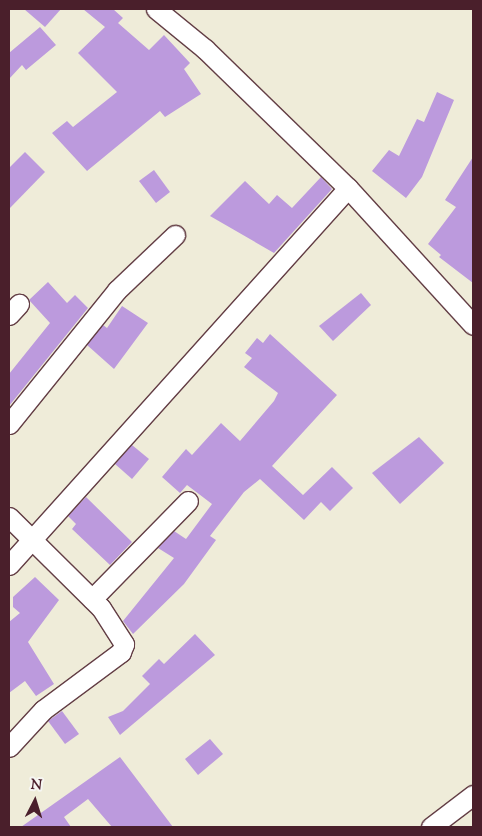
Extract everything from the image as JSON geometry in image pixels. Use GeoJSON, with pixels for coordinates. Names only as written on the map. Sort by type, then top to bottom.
{"type":"FeatureCollection","features":[{"type":"Feature","properties":{"kind":"street"},"geometry":{"type":"LineString","coordinates":[[156,9],[205,49],[348,188],[473,325]]}},
{"type":"Feature","properties":{"kind":"street"},"geometry":{"type":"LineString","coordinates":[[9,565],[348,188]]}},
{"type":"Feature","properties":{"kind":"street"},"geometry":{"type":"LineString","coordinates":[[9,424],[117,290],[175,235]]}},
{"type":"Feature","properties":{"kind":"street"},"geometry":{"type":"LineString","coordinates":[[92,599],[188,501]]}},
{"type":"Feature","properties":{"kind":"street"},"geometry":{"type":"LineString","coordinates":[[9,517],[92,599],[122,635],[121,652],[44,710],[9,747]]}},
{"type":"Feature","properties":{"kind":"street"},"geometry":{"type":"LineString","coordinates":[[431,827],[473,795]]}},
{"type":"Feature","properties":{"kind":"building"},"geometry":{"type":"Polygon","coordinates":[[[24,9],[61,9],[45,27],[24,9]]]}},
{"type":"Feature","properties":{"kind":"building"},"geometry":{"type":"Polygon","coordinates":[[[83,9],[113,9],[123,18],[118,23],[149,50],[164,35],[190,63],[184,69],[201,94],[165,117],[160,111],[87,171],[52,133],[67,121],[73,127],[117,92],[78,53],[105,27],[83,9]]]}},
{"type":"Feature","properties":{"kind":"building"},"geometry":{"type":"Polygon","coordinates":[[[40,27],[56,45],[26,70],[22,65],[9,79],[9,53],[40,27]]]}},
{"type":"Feature","properties":{"kind":"building"},"geometry":{"type":"Polygon","coordinates":[[[437,92],[454,100],[422,177],[406,198],[372,171],[389,150],[399,156],[417,119],[424,122],[437,92]]]}},
{"type":"Feature","properties":{"kind":"building"},"geometry":{"type":"Polygon","coordinates":[[[25,152],[45,172],[9,209],[9,168],[25,152]]]}},
{"type":"Feature","properties":{"kind":"building"},"geometry":{"type":"Polygon","coordinates":[[[473,157],[473,283],[439,257],[441,255],[428,244],[456,207],[445,200],[473,157]]]}},
{"type":"Feature","properties":{"kind":"building"},"geometry":{"type":"Polygon","coordinates":[[[154,170],[170,192],[156,203],[139,181],[154,170]]]}},
{"type":"Feature","properties":{"kind":"building"},"geometry":{"type":"Polygon","coordinates":[[[321,177],[332,189],[274,253],[210,216],[245,181],[269,204],[277,195],[292,208],[321,177]]]}},
{"type":"Feature","properties":{"kind":"building"},"geometry":{"type":"Polygon","coordinates":[[[48,282],[67,303],[75,295],[88,308],[9,406],[9,374],[50,323],[29,300],[48,282]]]}},
{"type":"Feature","properties":{"kind":"building"},"geometry":{"type":"Polygon","coordinates":[[[361,293],[371,305],[333,341],[319,326],[361,293]]]}},
{"type":"Feature","properties":{"kind":"building"},"geometry":{"type":"Polygon","coordinates":[[[122,306],[148,323],[114,369],[87,345],[103,325],[107,328],[122,306]]]}},
{"type":"Feature","properties":{"kind":"building"},"geometry":{"type":"Polygon","coordinates":[[[270,334],[337,395],[272,466],[303,495],[332,467],[353,488],[330,511],[321,502],[304,520],[260,479],[244,492],[210,536],[216,540],[184,584],[133,634],[123,621],[174,558],[158,548],[174,531],[186,539],[212,504],[187,485],[180,493],[162,477],[186,449],[192,455],[221,423],[240,441],[274,401],[278,393],[244,367],[252,358],[245,353],[257,338],[263,343],[270,334]]]}},
{"type":"Feature","properties":{"kind":"building"},"geometry":{"type":"Polygon","coordinates":[[[419,437],[444,463],[400,504],[372,473],[419,437]]]}},
{"type":"Feature","properties":{"kind":"building"},"geometry":{"type":"Polygon","coordinates":[[[132,445],[149,459],[132,479],[115,464],[132,445]]]}},
{"type":"Feature","properties":{"kind":"building"},"geometry":{"type":"Polygon","coordinates":[[[86,497],[132,542],[110,565],[72,529],[76,524],[68,516],[86,497]]]}},
{"type":"Feature","properties":{"kind":"building"},"geometry":{"type":"Polygon","coordinates":[[[35,577],[59,600],[28,642],[54,684],[36,696],[25,681],[9,693],[9,622],[20,613],[13,607],[13,597],[35,577]]]}},
{"type":"Feature","properties":{"kind":"building"},"geometry":{"type":"Polygon","coordinates":[[[195,634],[215,655],[120,735],[108,717],[123,711],[150,684],[142,676],[159,659],[164,664],[195,634]]]}},
{"type":"Feature","properties":{"kind":"building"},"geometry":{"type":"Polygon","coordinates":[[[62,711],[79,734],[65,744],[48,721],[62,711]]]}},
{"type":"Feature","properties":{"kind":"building"},"geometry":{"type":"Polygon","coordinates":[[[210,739],[223,754],[198,775],[185,759],[210,739]]]}},
{"type":"Feature","properties":{"kind":"building"},"geometry":{"type":"Polygon","coordinates":[[[120,757],[173,827],[112,827],[88,799],[64,817],[71,827],[21,827],[120,757]]]}}]}
